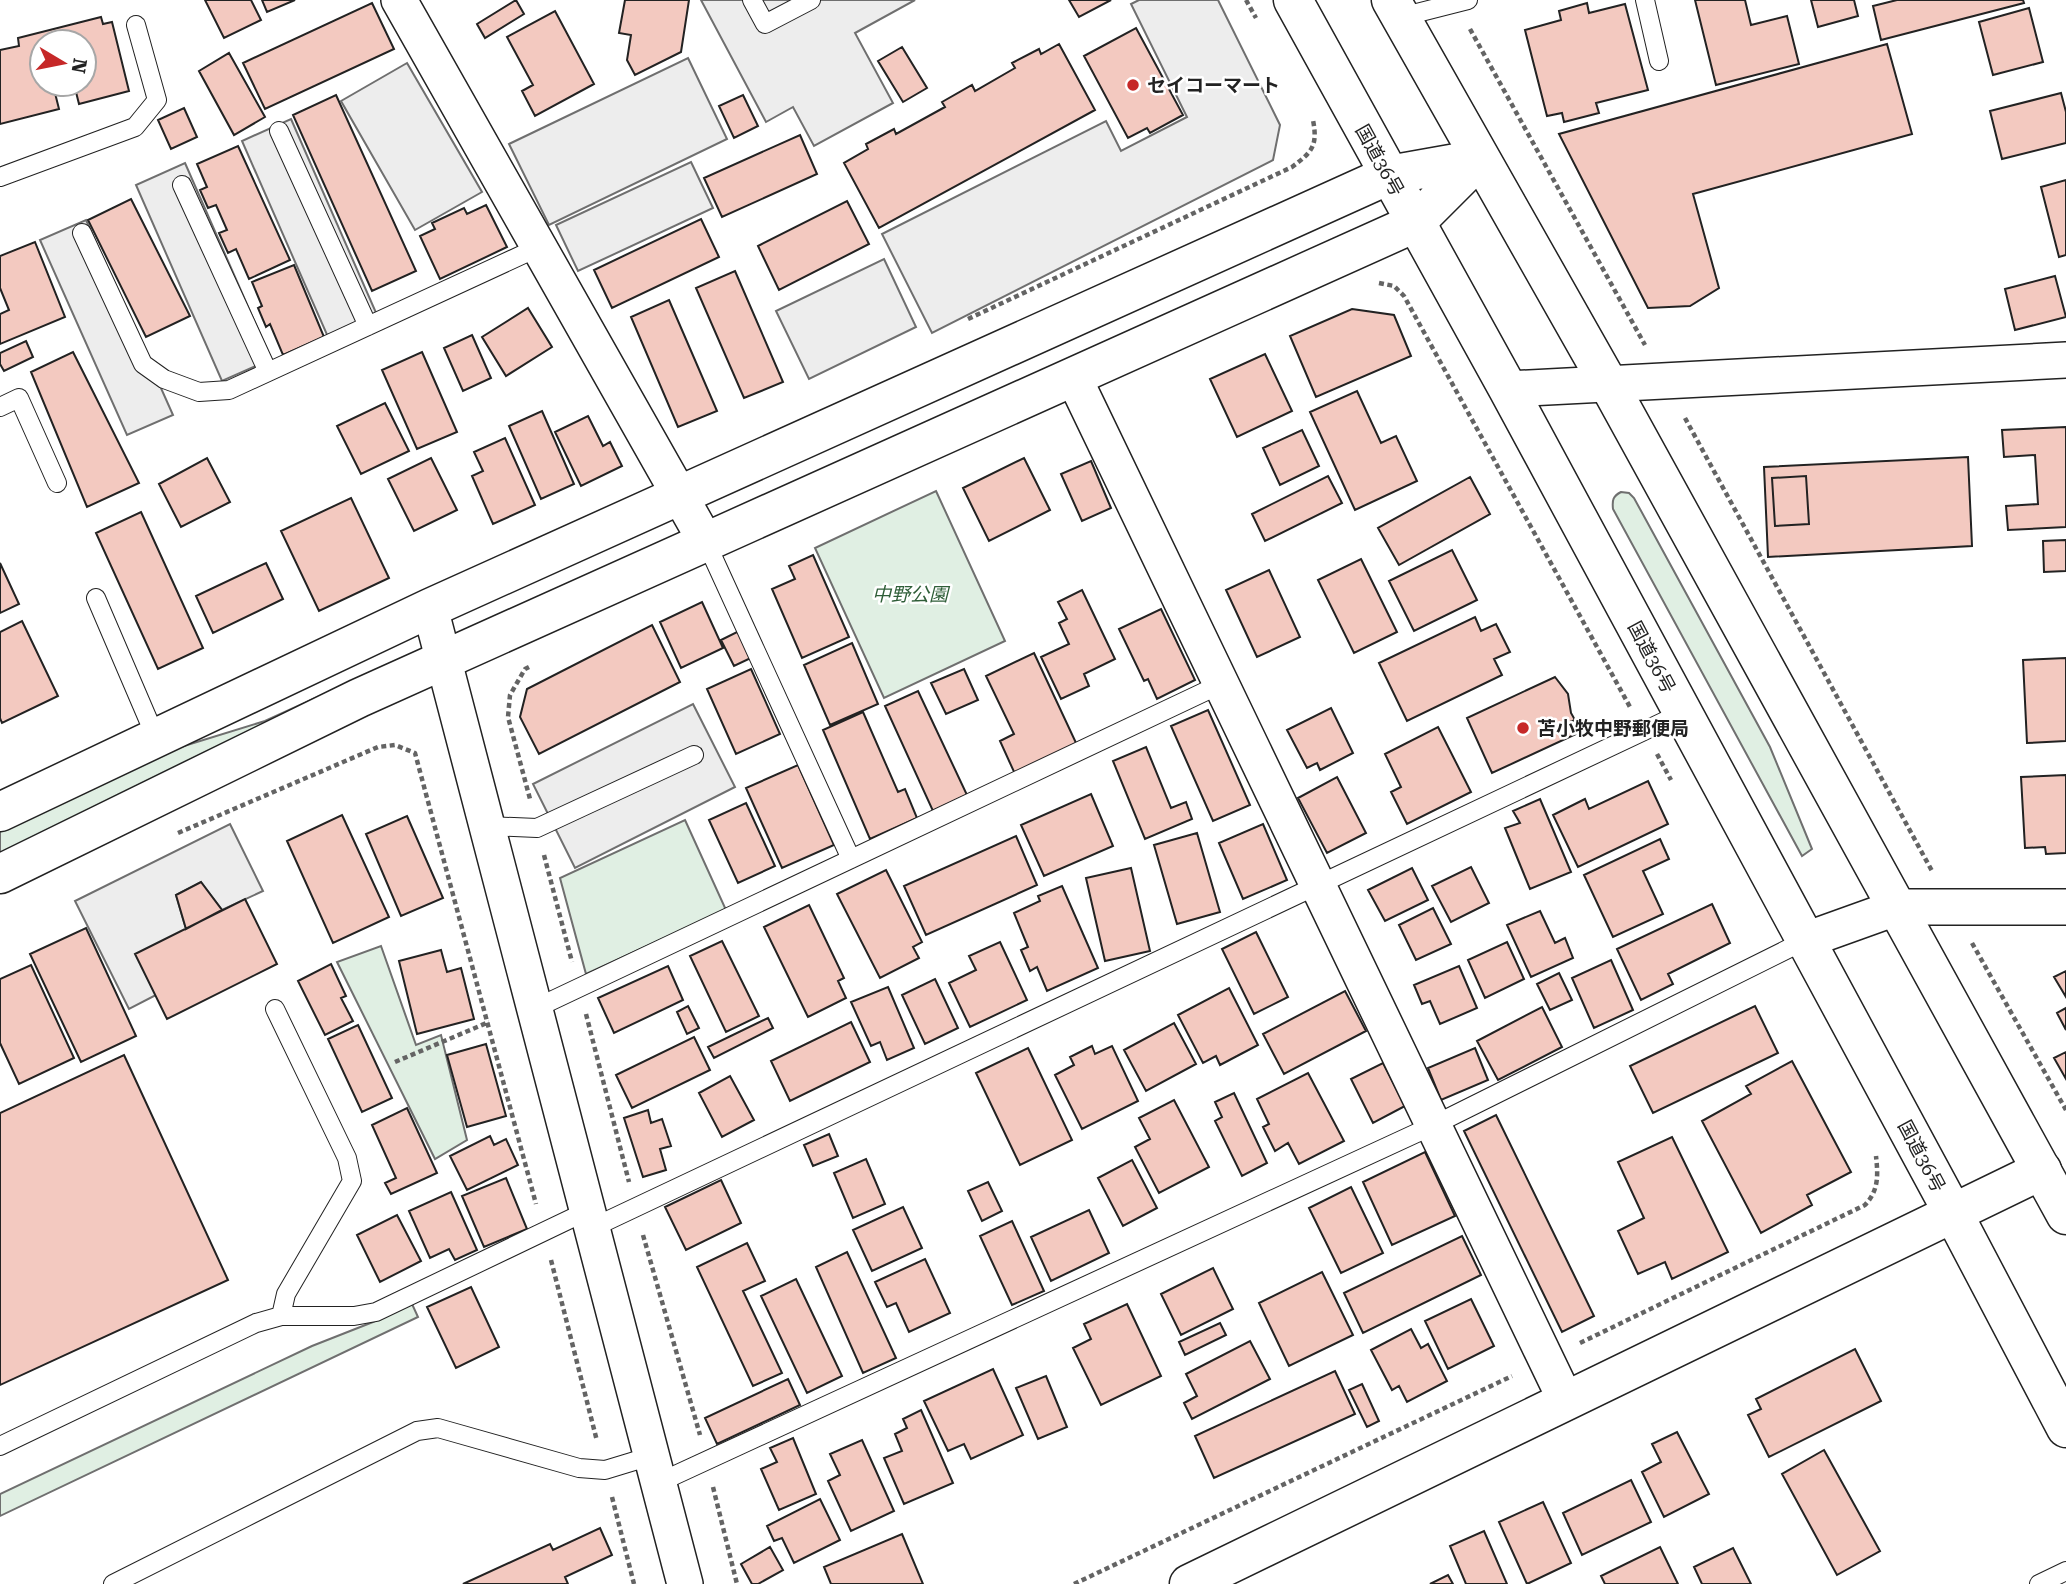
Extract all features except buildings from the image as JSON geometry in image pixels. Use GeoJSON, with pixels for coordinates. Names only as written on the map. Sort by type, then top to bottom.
{"type":"FeatureCollection","features":[{"type":"Feature","properties":{"kind":"main road","name":"国道36号"},"geometry":{"type":"LineString","coordinates":[[1293,0],[1508,389],[1953,1213],[2066,1428]]}},
{"type":"Feature","properties":{"kind":"main road"},"geometry":{"type":"LineString","coordinates":[[1396,8],[1608,383],[2066,1214]]}},
{"type":"Feature","properties":{"kind":"main road"},"geometry":{"type":"LineString","coordinates":[[0,812],[430,608],[1389,175],[1479,159]]}},
{"type":"Feature","properties":{"kind":"main road"},"geometry":{"type":"LineString","coordinates":[[0,874],[359,698],[1415,223],[1479,159]]}},
{"type":"Feature","properties":{"kind":"main road"},"geometry":{"type":"LineString","coordinates":[[1189,1584],[2042,1170]]}},
{"type":"Feature","properties":{"kind":"street"},"geometry":{"type":"LineString","coordinates":[[399,0],[706,542]]}},
{"type":"Feature","properties":{"kind":"street"},"geometry":{"type":"LineString","coordinates":[[1508,389],[2066,360]]}},
{"type":"Feature","properties":{"kind":"street"},"geometry":{"type":"LineString","coordinates":[[1073,376],[1566,1401]]}},
{"type":"Feature","properties":{"kind":"street"},"geometry":{"type":"LineString","coordinates":[[430,608],[685,1584]]}},
{"type":"Feature","properties":{"kind":"street"},"geometry":{"type":"LineString","coordinates":[[1806,940],[1898,907],[2066,907]]}},
{"type":"Feature","properties":{"kind":"lane"},"geometry":{"type":"LineString","coordinates":[[752,0],[765,24],[811,0]]}},
{"type":"Feature","properties":{"kind":"lane"},"geometry":{"type":"LineString","coordinates":[[1645,0],[1659,61]]}},
{"type":"Feature","properties":{"kind":"lane"},"geometry":{"type":"LineString","coordinates":[[1396,8],[1462,1]]}},
{"type":"Feature","properties":{"kind":"lane"},"geometry":{"type":"LineString","coordinates":[[0,177],[135,127],[157,100],[136,25]]}},
{"type":"Feature","properties":{"kind":"lane"},"geometry":{"type":"LineString","coordinates":[[279,131],[368,326]]}},
{"type":"Feature","properties":{"kind":"lane"},"geometry":{"type":"LineString","coordinates":[[182,184],[268,372]]}},
{"type":"Feature","properties":{"kind":"lane"},"geometry":{"type":"LineString","coordinates":[[82,233],[143,363],[164,379],[199,392],[229,390],[539,247]]}},
{"type":"Feature","properties":{"kind":"lane"},"geometry":{"type":"LineString","coordinates":[[0,407],[19,398],[57,483]]}},
{"type":"Feature","properties":{"kind":"lane"},"geometry":{"type":"LineString","coordinates":[[706,542],[851,859]]}},
{"type":"Feature","properties":{"kind":"lane"},"geometry":{"type":"LineString","coordinates":[[96,598],[156,738]]}},
{"type":"Feature","properties":{"kind":"lane"},"geometry":{"type":"LineString","coordinates":[[534,1009],[1221,684]]}},
{"type":"Feature","properties":{"kind":"lane"},"geometry":{"type":"LineString","coordinates":[[0,1446],[256,1323],[281,1316],[354,1316],[376,1312],[544,1232],[589,1220],[1319,886],[1682,713]]}},
{"type":"Feature","properties":{"kind":"lane"},"geometry":{"type":"LineString","coordinates":[[487,826],[537,828],[694,755]]}},
{"type":"Feature","properties":{"kind":"lane"},"geometry":{"type":"LineString","coordinates":[[113,1584],[417,1431],[438,1428],[579,1468],[655,1469],[1433,1125],[1806,940]]}},
{"type":"Feature","properties":{"kind":"lane"},"geometry":{"type":"LineString","coordinates":[[275,1009],[347,1158],[352,1181],[286,1294],[281,1316]]}},
{"type":"Feature","properties":{"kind":"lane"},"geometry":{"type":"LineString","coordinates":[[2039,1584],[2066,1571]]}},
{"type":"Feature","properties":{"kind":"path"},"geometry":{"type":"LineString","coordinates":[[1246,0],[1259,24]]}},
{"type":"Feature","properties":{"kind":"path"},"geometry":{"type":"LineString","coordinates":[[1462,1],[1951,907],[2066,1110]]}},
{"type":"Feature","properties":{"kind":"path"},"geometry":{"type":"LineString","coordinates":[[964,321],[1292,167],[1310,153],[1316,136],[1312,118]]}},
{"type":"Feature","properties":{"kind":"path"},"geometry":{"type":"LineString","coordinates":[[177,834],[378,747],[395,745],[415,753],[489,1022],[634,1584]]}},
{"type":"Feature","properties":{"kind":"path"},"geometry":{"type":"LineString","coordinates":[[394,1062],[489,1022]]}},
{"type":"Feature","properties":{"kind":"green space","name":"中野公園"},"geometry":{"type":"Polygon","coordinates":[[[936,491],[1005,641],[884,698],[815,548],[936,491]]]}},
{"type":"Feature","properties":{"kind":"green space"},"geometry":{"type":"Polygon","coordinates":[[[1621,492],[1629,493],[1634,498],[1770,747],[1812,849],[1802,856],[1613,509],[1614,499],[1621,492]]]}},
{"type":"Feature","properties":{"kind":"green space"},"geometry":{"type":"Polygon","coordinates":[[[333,690],[0,855],[0,830],[171,750],[265,721],[333,690]]]}},
{"type":"Feature","properties":{"kind":"green space"},"geometry":{"type":"Polygon","coordinates":[[[685,820],[726,910],[586,974],[560,878],[685,820]]]}},
{"type":"Feature","properties":{"kind":"green space"},"geometry":{"type":"Polygon","coordinates":[[[381,946],[416,1045],[441,1035],[467,1140],[435,1159],[337,962],[381,946]]]}},
{"type":"Feature","properties":{"kind":"green space"},"geometry":{"type":"Polygon","coordinates":[[[412,1304],[418,1317],[0,1516],[0,1494],[312,1346],[412,1304]]]}},
{"type":"Feature","properties":{"kind":"shaded area"},"geometry":{"type":"Polygon","coordinates":[[[701,0],[915,0],[855,33],[893,103],[814,146],[793,107],[766,122],[701,0]]]}},
{"type":"Feature","properties":{"kind":"shaded area"},"geometry":{"type":"Polygon","coordinates":[[[1139,0],[1218,0],[1280,125],[1273,160],[932,333],[882,234],[1106,121],[1121,151],[1187,117],[1131,4],[1139,0]]]}},
{"type":"Feature","properties":{"kind":"shaded area"},"geometry":{"type":"Polygon","coordinates":[[[688,58],[727,139],[549,225],[509,144],[688,58]]]}},
{"type":"Feature","properties":{"kind":"shaded area"},"geometry":{"type":"Polygon","coordinates":[[[407,63],[482,192],[415,230],[341,101],[407,63]]]}},
{"type":"Feature","properties":{"kind":"shaded area"},"geometry":{"type":"Polygon","coordinates":[[[291,119],[377,315],[328,337],[242,141],[291,119]]]}},
{"type":"Feature","properties":{"kind":"shaded area"},"geometry":{"type":"Polygon","coordinates":[[[691,162],[713,208],[578,271],[556,225],[691,162]]]}},
{"type":"Feature","properties":{"kind":"shaded area"},"geometry":{"type":"Polygon","coordinates":[[[185,163],[271,359],[222,381],[136,185],[185,163]]]}},
{"type":"Feature","properties":{"kind":"shaded area"},"geometry":{"type":"Polygon","coordinates":[[[86,220],[173,415],[127,435],[40,240],[86,220]]]}},
{"type":"Feature","properties":{"kind":"shaded area"},"geometry":{"type":"Polygon","coordinates":[[[884,259],[916,327],[809,379],[776,311],[884,259]]]}},
{"type":"Feature","properties":{"kind":"shaded area"},"geometry":{"type":"Polygon","coordinates":[[[693,704],[735,787],[575,868],[533,784],[693,704]]]}},
{"type":"Feature","properties":{"kind":"shaded area"},"geometry":{"type":"Polygon","coordinates":[[[230,824],[263,891],[222,910],[201,882],[176,895],[186,929],[156,995],[129,1009],[75,901],[230,824]]]}},
{"type":"Feature","properties":{"kind":"place","name":"セイコーマート"},"geometry":{"type":"Point","coordinates":[1133,85]}},
{"type":"Feature","properties":{"kind":"place","name":"苫小牧中野郵便局"},"geometry":{"type":"Point","coordinates":[1523,728]}}]}
